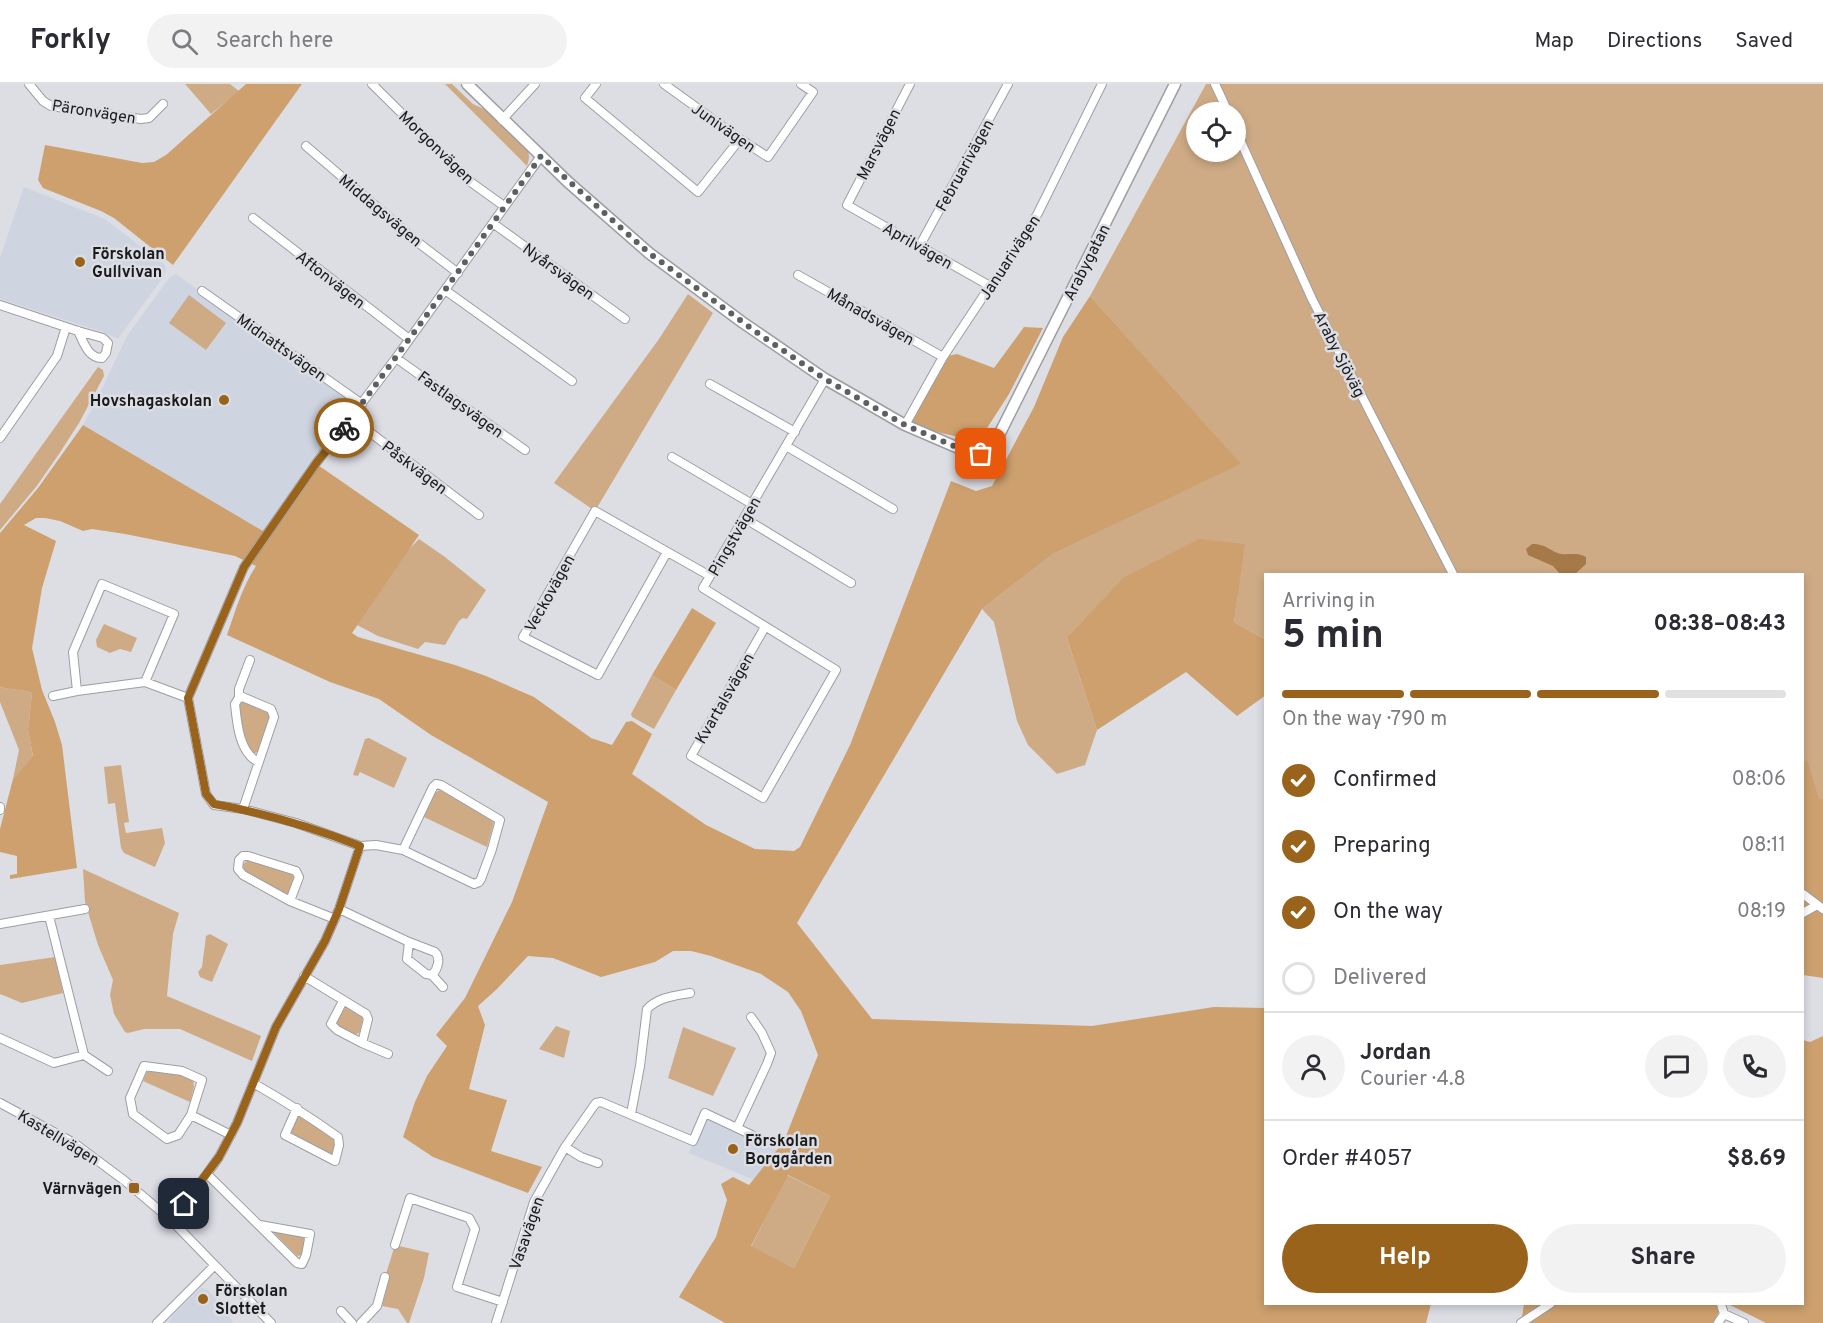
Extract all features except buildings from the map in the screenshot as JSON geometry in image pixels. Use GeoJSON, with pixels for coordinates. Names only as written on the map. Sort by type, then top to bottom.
{"type":"FeatureCollection","features":[{"type":"Feature","properties":{"kind":"street","name":"Päronvägen"},"geometry":{"type":"LineString","coordinates":[[29,84],[46,104],[55,107],[141,119],[149,118],[163,104]]}},
{"type":"Feature","properties":{"kind":"street","name":"Morgonvägen"},"geometry":{"type":"LineString","coordinates":[[372,84],[472,183],[504,206]]}},
{"type":"Feature","properties":{"kind":"street"},"geometry":{"type":"LineString","coordinates":[[466,84],[502,120],[649,253],[825,379],[905,425]]}},
{"type":"Feature","properties":{"kind":"street"},"geometry":{"type":"LineString","coordinates":[[502,120],[535,84]]}},
{"type":"Feature","properties":{"kind":"street"},"geometry":{"type":"LineString","coordinates":[[596,84],[585,98],[698,192],[740,139]]}},
{"type":"Feature","properties":{"kind":"street","name":"Junivägen"},"geometry":{"type":"LineString","coordinates":[[664,84],[768,157],[813,92],[801,84]]}},
{"type":"Feature","properties":{"kind":"street","name":"Marsvägen"},"geometry":{"type":"LineString","coordinates":[[847,204],[910,84]]}},
{"type":"Feature","properties":{"kind":"street","name":"Februarivägen"},"geometry":{"type":"LineString","coordinates":[[919,247],[1008,84]]}},
{"type":"Feature","properties":{"kind":"street","name":"Januarivägen"},"geometry":{"type":"LineString","coordinates":[[905,425],[943,357],[990,286],[1004,269],[1038,213],[1102,84]]}},
{"type":"Feature","properties":{"kind":"street","name":"Arabygatan"},"geometry":{"type":"LineString","coordinates":[[905,425],[970,453],[981,454],[993,447],[1175,84]]}},
{"type":"Feature","properties":{"kind":"street"},"geometry":{"type":"LineString","coordinates":[[1215,84],[1223,102]]}},
{"type":"Feature","properties":{"kind":"street","name":"Middagsvägen"},"geometry":{"type":"LineString","coordinates":[[306,146],[420,244],[458,273]]}},
{"type":"Feature","properties":{"kind":"street","name":"Araby Sjöväg"},"geometry":{"type":"LineString","coordinates":[[1246,153],[1312,299],[1452,573]]}},
{"type":"Feature","properties":{"kind":"street"},"geometry":{"type":"LineString","coordinates":[[403,850],[436,784],[500,820],[492,849],[477,884],[403,850],[376,845],[360,846],[315,828],[243,809],[214,804],[206,794],[188,698],[244,567],[317,462],[410,339],[541,156]]}},
{"type":"Feature","properties":{"kind":"street","name":"Aprilvägen"},"geometry":{"type":"LineString","coordinates":[[847,204],[990,286]]}},
{"type":"Feature","properties":{"kind":"street","name":"Aftonvägen"},"geometry":{"type":"LineString","coordinates":[[253,218],[410,339]]}},
{"type":"Feature","properties":{"kind":"street","name":"Nyårsvägen"},"geometry":{"type":"LineString","coordinates":[[494,224],[625,319]]}},
{"type":"Feature","properties":{"kind":"street","name":"Månadsvägen"},"geometry":{"type":"LineString","coordinates":[[798,274],[943,357]]}},
{"type":"Feature","properties":{"kind":"street"},"geometry":{"type":"LineString","coordinates":[[445,290],[572,381]]}},
{"type":"Feature","properties":{"kind":"street","name":"Midnattsvägen"},"geometry":{"type":"LineString","coordinates":[[202,291],[362,404]]}},
{"type":"Feature","properties":{"kind":"street"},"geometry":{"type":"LineString","coordinates":[[0,305],[78,332]]}},
{"type":"Feature","properties":{"kind":"street"},"geometry":{"type":"LineString","coordinates":[[0,438],[57,356],[66,327]]}},
{"type":"Feature","properties":{"kind":"street","name":"Fastlagsvägen"},"geometry":{"type":"LineString","coordinates":[[396,358],[525,450]]}},
{"type":"Feature","properties":{"kind":"street","name":"Pingstvägen"},"geometry":{"type":"LineString","coordinates":[[825,379],[703,588],[836,670]]}},
{"type":"Feature","properties":{"kind":"street"},"geometry":{"type":"LineString","coordinates":[[710,384],[795,432]]}},
{"type":"Feature","properties":{"kind":"street","name":"Påskvägen"},"geometry":{"type":"LineString","coordinates":[[351,418],[479,515]]}},
{"type":"Feature","properties":{"kind":"street"},"geometry":{"type":"LineString","coordinates":[[786,446],[893,509]]}},
{"type":"Feature","properties":{"kind":"street"},"geometry":{"type":"LineString","coordinates":[[672,457],[752,504]]}},
{"type":"Feature","properties":{"kind":"street","name":"Veckovägen"},"geometry":{"type":"LineString","coordinates":[[595,511],[667,552],[598,675],[523,637],[595,511]]}},
{"type":"Feature","properties":{"kind":"street"},"geometry":{"type":"LineString","coordinates":[[744,518],[851,583]]}},
{"type":"Feature","properties":{"kind":"street"},"geometry":{"type":"LineString","coordinates":[[667,552],[710,576]]}},
{"type":"Feature","properties":{"kind":"street"},"geometry":{"type":"LineString","coordinates":[[77,691],[73,652],[102,584],[174,614],[145,682]]}},
{"type":"Feature","properties":{"kind":"street","name":"Kvartalsvägen"},"geometry":{"type":"LineString","coordinates":[[765,627],[691,756],[763,798],[836,670]]}},
{"type":"Feature","properties":{"kind":"street"},"geometry":{"type":"LineString","coordinates":[[250,660],[235,707],[243,746],[258,762]]}},
{"type":"Feature","properties":{"kind":"street"},"geometry":{"type":"LineString","coordinates":[[53,696],[145,682],[188,698]]}},
{"type":"Feature","properties":{"kind":"street"},"geometry":{"type":"LineString","coordinates":[[239,697],[269,708],[274,713],[243,809]]}},
{"type":"Feature","properties":{"kind":"street"},"geometry":{"type":"LineString","coordinates":[[171,1220],[219,1157],[231,1135],[276,1027],[335,919],[360,846]]}},
{"type":"Feature","properties":{"kind":"street"},"geometry":{"type":"LineString","coordinates":[[290,901],[298,880],[296,871],[248,856],[243,856],[239,860],[240,872],[290,901],[335,919]]}},
{"type":"Feature","properties":{"kind":"street"},"geometry":{"type":"LineString","coordinates":[[1804,895],[1820,907]]}},
{"type":"Feature","properties":{"kind":"street"},"geometry":{"type":"LineString","coordinates":[[1805,912],[1820,907]]}},
{"type":"Feature","properties":{"kind":"street"},"geometry":{"type":"LineString","coordinates":[[0,924],[85,909]]}},
{"type":"Feature","properties":{"kind":"street"},"geometry":{"type":"LineString","coordinates":[[339,909],[435,952],[439,960],[432,975]]}},
{"type":"Feature","properties":{"kind":"street"},"geometry":{"type":"LineString","coordinates":[[49,916],[84,1055],[108,1071]]}},
{"type":"Feature","properties":{"kind":"street"},"geometry":{"type":"LineString","coordinates":[[409,942],[407,959],[426,974],[432,975],[443,987]]}},
{"type":"Feature","properties":{"kind":"street"},"geometry":{"type":"LineString","coordinates":[[304,976],[366,1014],[368,1019],[362,1043]]}},
{"type":"Feature","properties":{"kind":"street"},"geometry":{"type":"LineString","coordinates":[[630,1114],[640,1066],[647,1010],[654,1003],[671,996],[690,993]]}},
{"type":"Feature","properties":{"kind":"street"},"geometry":{"type":"LineString","coordinates":[[344,1001],[331,1024],[362,1043],[388,1054]]}},
{"type":"Feature","properties":{"kind":"street"},"geometry":{"type":"LineString","coordinates":[[751,1017],[762,1033],[771,1053],[737,1128],[758,1138]]}},
{"type":"Feature","properties":{"kind":"street"},"geometry":{"type":"LineString","coordinates":[[0,1038],[54,1063],[84,1055]]}},
{"type":"Feature","properties":{"kind":"street"},"geometry":{"type":"LineString","coordinates":[[144,1066],[182,1071],[202,1080],[191,1116],[178,1135],[166,1139],[133,1114],[130,1098],[144,1066]]}},
{"type":"Feature","properties":{"kind":"street"},"geometry":{"type":"LineString","coordinates":[[253,1083],[297,1108],[338,1137],[339,1145],[335,1161],[285,1135],[297,1108]]}},
{"type":"Feature","properties":{"kind":"street","name":"Vasavägen"},"geometry":{"type":"LineString","coordinates":[[496,1323],[534,1202],[565,1148],[592,1107],[598,1102],[693,1141],[705,1113],[737,1128]]}},
{"type":"Feature","properties":{"kind":"street","name":"Kastellvägen"},"geometry":{"type":"LineString","coordinates":[[0,1103],[74,1143],[104,1164],[171,1220],[272,1323]]}},
{"type":"Feature","properties":{"kind":"street"},"geometry":{"type":"LineString","coordinates":[[191,1116],[231,1135]]}},
{"type":"Feature","properties":{"kind":"street"},"geometry":{"type":"LineString","coordinates":[[565,1148],[598,1163]]}},
{"type":"Feature","properties":{"kind":"street"},"geometry":{"type":"LineString","coordinates":[[207,1173],[297,1263],[302,1264],[310,1234],[260,1225]]}},
{"type":"Feature","properties":{"kind":"street"},"geometry":{"type":"LineString","coordinates":[[395,1245],[410,1198],[469,1218],[475,1229],[457,1287],[503,1302]]}},
{"type":"Feature","properties":{"kind":"street"},"geometry":{"type":"LineString","coordinates":[[157,1323],[214,1266]]}},
{"type":"Feature","properties":{"kind":"street"},"geometry":{"type":"LineString","coordinates":[[361,1323],[377,1306],[385,1277]]}},
{"type":"Feature","properties":{"kind":"street"},"geometry":{"type":"LineString","coordinates":[[1521,1323],[1548,1305]]}},
{"type":"Feature","properties":{"kind":"street"},"geometry":{"type":"LineString","coordinates":[[1721,1305],[1724,1314],[1744,1323]]}},
{"type":"Feature","properties":{"kind":"street"},"geometry":{"type":"LineString","coordinates":[[342,1311],[352,1323]]}},
{"type":"Feature","properties":{"kind":"street"},"geometry":{"type":"LineString","coordinates":[[1718,1323],[1724,1314]]}},
{"type":"Feature","properties":{"kind":"shaded area"},"geometry":{"type":"Polygon","coordinates":[[[185,84],[230,84],[239,91],[211,114],[185,84]]]}},
{"type":"Feature","properties":{"kind":"shaded area"},"geometry":{"type":"Polygon","coordinates":[[[246,84],[302,84],[173,265],[114,218],[43,188],[38,180],[45,145],[142,163],[154,162],[166,155],[246,84]]]}},
{"type":"Feature","properties":{"kind":"shaded area"},"geometry":{"type":"Polygon","coordinates":[[[445,84],[452,84],[473,104],[488,111],[524,145],[529,155],[527,166],[445,84]]]}},
{"type":"Feature","properties":{"kind":"shaded area"},"geometry":{"type":"Polygon","coordinates":[[[1206,84],[1823,84],[1823,904],[1804,890],[1804,573],[1264,573],[1264,639],[1234,622],[1238,591],[1067,638],[1097,730],[1085,765],[1057,774],[1028,745],[1017,721],[994,622],[982,609],[1053,554],[1240,464],[1090,296],[1186,121],[1186,162],[1246,162],[1246,102],[1196,102],[1206,84]]]}},
{"type":"Feature","properties":{"kind":"shaded area","name":"Förskolan Gullvivan"},"geometry":{"type":"Polygon","coordinates":[[[24,187],[105,219],[165,265],[164,276],[118,339],[103,332],[0,299],[0,258],[24,187]]]}},
{"type":"Feature","properties":{"kind":"shaded area","name":"Hovshagaskolan"},"geometry":{"type":"Polygon","coordinates":[[[176,274],[355,403],[315,463],[263,531],[83,425],[127,336],[169,278],[176,274]]]}},
{"type":"Feature","properties":{"kind":"shaded area"},"geometry":{"type":"Polygon","coordinates":[[[688,294],[713,313],[595,511],[554,483],[659,339],[688,294]]]}},
{"type":"Feature","properties":{"kind":"shaded area"},"geometry":{"type":"Polygon","coordinates":[[[189,295],[226,323],[206,350],[169,323],[189,295]]]}},
{"type":"Feature","properties":{"kind":"shaded area"},"geometry":{"type":"Polygon","coordinates":[[[1090,296],[1241,464],[1053,554],[982,609],[797,923],[872,1019],[1092,1026],[1214,1007],[1264,1008],[1264,1305],[1431,1305],[1426,1323],[725,1323],[679,1297],[716,1237],[727,1200],[721,1184],[733,1177],[749,1185],[784,1141],[818,1055],[801,1011],[788,992],[761,974],[691,951],[673,951],[655,962],[601,977],[553,958],[528,956],[478,1006],[485,1025],[469,1089],[507,1100],[491,1151],[542,1167],[528,1193],[433,1157],[403,1137],[427,1076],[447,1046],[436,1035],[465,998],[512,902],[548,802],[431,735],[379,699],[330,682],[227,635],[243,591],[256,566],[235,556],[125,534],[92,529],[83,531],[60,521],[45,518],[36,518],[24,525],[56,541],[42,588],[32,648],[42,690],[62,745],[77,868],[10,879],[10,875],[17,874],[17,856],[0,852],[0,829],[13,779],[33,756],[28,730],[32,693],[0,687],[0,533],[38,488],[83,425],[263,531],[315,463],[419,535],[352,633],[358,637],[486,676],[534,697],[591,738],[612,745],[626,722],[632,721],[652,734],[632,774],[706,825],[755,849],[794,851],[800,847],[850,745],[951,481],[976,491],[992,486],[1034,407],[1063,337],[1090,296]],[[788,1175],[751,1246],[794,1268],[830,1196],[788,1175]]]}},
{"type":"Feature","properties":{"kind":"shaded area"},"geometry":{"type":"Polygon","coordinates":[[[1024,327],[1043,328],[1009,394],[980,439],[959,437],[905,425],[943,357],[957,354],[994,368],[1024,327]]]}},
{"type":"Feature","properties":{"kind":"shaded area"},"geometry":{"type":"Polygon","coordinates":[[[98,367],[103,370],[104,376],[79,423],[36,487],[0,530],[0,504],[98,367]]]}},
{"type":"Feature","properties":{"kind":"shaded area"},"geometry":{"type":"Polygon","coordinates":[[[419,539],[486,590],[467,619],[463,618],[459,621],[445,645],[425,642],[418,649],[378,636],[357,625],[408,550],[419,539]]]}},
{"type":"Feature","properties":{"kind":"shaded area"},"geometry":{"type":"Polygon","coordinates":[[[1199,539],[1245,544],[1234,622],[1264,639],[1264,696],[1237,716],[1186,672],[1097,730],[1067,638],[1123,578],[1199,539]]]}},
{"type":"Feature","properties":{"kind":"shaded area"},"geometry":{"type":"Polygon","coordinates":[[[1532,544],[1541,545],[1561,554],[1583,555],[1586,557],[1586,564],[1576,573],[1559,573],[1553,566],[1528,555],[1526,549],[1532,544]]]}},
{"type":"Feature","properties":{"kind":"shaded area"},"geometry":{"type":"Polygon","coordinates":[[[692,608],[716,623],[676,690],[652,675],[692,608]]]}},
{"type":"Feature","properties":{"kind":"shaded area"},"geometry":{"type":"Polygon","coordinates":[[[104,624],[137,638],[131,652],[120,649],[110,653],[97,647],[96,640],[104,624]]]}},
{"type":"Feature","properties":{"kind":"shaded area"},"geometry":{"type":"Polygon","coordinates":[[[652,675],[676,690],[654,729],[632,717],[631,714],[652,675]]]}},
{"type":"Feature","properties":{"kind":"shaded area"},"geometry":{"type":"Polygon","coordinates":[[[0,687],[32,693],[28,730],[33,757],[13,779],[19,750],[0,702],[0,687]]]}},
{"type":"Feature","properties":{"kind":"shaded area"},"geometry":{"type":"Polygon","coordinates":[[[243,701],[268,712],[270,717],[258,751],[254,754],[246,746],[242,733],[239,706],[243,701]]]}},
{"type":"Feature","properties":{"kind":"shaded area"},"geometry":{"type":"Polygon","coordinates":[[[369,738],[407,758],[394,788],[360,772],[358,776],[353,775],[365,739],[369,738]]]}},
{"type":"Feature","properties":{"kind":"shaded area"},"geometry":{"type":"Polygon","coordinates":[[[1807,760],[1819,799],[1823,799],[1823,978],[1804,975],[1804,762],[1807,760]]]}},
{"type":"Feature","properties":{"kind":"shaded area"},"geometry":{"type":"Polygon","coordinates":[[[121,765],[129,822],[124,823],[126,833],[162,828],[165,843],[155,867],[124,853],[121,848],[115,803],[108,804],[104,767],[121,765]]]}},
{"type":"Feature","properties":{"kind":"shaded area"},"geometry":{"type":"Polygon","coordinates":[[[441,789],[494,822],[487,847],[424,817],[435,793],[441,789]]]}},
{"type":"Feature","properties":{"kind":"shaded area"},"geometry":{"type":"Polygon","coordinates":[[[248,860],[292,873],[294,879],[290,892],[285,894],[244,871],[243,864],[248,860]]]}},
{"type":"Feature","properties":{"kind":"shaded area"},"geometry":{"type":"Polygon","coordinates":[[[83,869],[179,913],[173,934],[167,996],[261,1036],[252,1061],[180,1029],[144,1029],[125,1032],[114,1014],[110,995],[113,980],[98,945],[85,902],[83,869]]]}},
{"type":"Feature","properties":{"kind":"shaded area"},"geometry":{"type":"Polygon","coordinates":[[[210,934],[228,944],[212,982],[200,977],[198,972],[202,967],[206,936],[210,934]]]}},
{"type":"Feature","properties":{"kind":"shaded area"},"geometry":{"type":"Polygon","coordinates":[[[55,957],[63,993],[22,1003],[0,994],[0,965],[55,957]]]}},
{"type":"Feature","properties":{"kind":"shaded area"},"geometry":{"type":"Polygon","coordinates":[[[346,1007],[363,1017],[360,1032],[357,1034],[348,1032],[337,1025],[336,1021],[346,1007]]]}},
{"type":"Feature","properties":{"kind":"shaded area"},"geometry":{"type":"Polygon","coordinates":[[[556,1026],[570,1031],[564,1058],[539,1049],[556,1026]]]}},
{"type":"Feature","properties":{"kind":"shaded area"},"geometry":{"type":"Polygon","coordinates":[[[683,1027],[736,1048],[713,1096],[668,1078],[683,1027]]]}},
{"type":"Feature","properties":{"kind":"shaded area"},"geometry":{"type":"Polygon","coordinates":[[[1823,1036],[1823,1323],[1766,1323],[1730,1305],[1804,1305],[1804,1040],[1810,1042],[1823,1036]]]}},
{"type":"Feature","properties":{"kind":"shaded area"},"geometry":{"type":"Polygon","coordinates":[[[147,1072],[184,1075],[193,1079],[194,1087],[190,1102],[143,1081],[147,1072]]]}},
{"type":"Feature","properties":{"kind":"shaded area","name":"Förskolan Borggården"},"geometry":{"type":"Polygon","coordinates":[[[705,1113],[774,1145],[778,1154],[764,1184],[689,1153],[705,1113]]]}},
{"type":"Feature","properties":{"kind":"shaded area"},"geometry":{"type":"Polygon","coordinates":[[[300,1115],[335,1139],[333,1154],[291,1135],[293,1124],[300,1115]]]}},
{"type":"Feature","properties":{"kind":"shaded area"},"geometry":{"type":"Polygon","coordinates":[[[787,1175],[830,1196],[794,1268],[751,1247],[787,1175]]]}},
{"type":"Feature","properties":{"kind":"shaded area"},"geometry":{"type":"Polygon","coordinates":[[[276,1230],[302,1236],[305,1239],[302,1255],[297,1256],[275,1234],[276,1230]]]}},
{"type":"Feature","properties":{"kind":"shaded area"},"geometry":{"type":"Polygon","coordinates":[[[395,1245],[429,1253],[424,1278],[409,1323],[398,1309],[382,1306],[389,1280],[385,1277],[395,1245]]]}},
{"type":"Feature","properties":{"kind":"shaded area","name":"Förskolan Slottet"},"geometry":{"type":"Polygon","coordinates":[[[201,1288],[207,1289],[225,1309],[233,1323],[168,1323],[174,1314],[201,1288]]]}},
{"type":"Feature","properties":{"kind":"shaded area"},"geometry":{"type":"Polygon","coordinates":[[[1524,1305],[1722,1305],[1713,1323],[1521,1323],[1524,1305]]]}},
{"type":"Feature","properties":{"kind":"way so far"},"geometry":{"type":"LineString","coordinates":[[344,428],[494,224],[504,206],[541,156],[649,253],[742,322],[825,379],[905,425],[970,453],[981,454]]}},
{"type":"Feature","properties":{"kind":"place","name":"Förskolan Gullvivan"},"geometry":{"type":"Point","coordinates":[80,262]}},
{"type":"Feature","properties":{"kind":"place","name":"Hovshagaskolan"},"geometry":{"type":"Point","coordinates":[224,400]}},
{"type":"Feature","properties":{"kind":"place","name":"Förskolan Borggården"},"geometry":{"type":"Point","coordinates":[733,1149]}},
{"type":"Feature","properties":{"kind":"place","name":"Värnvägen"},"geometry":{"type":"Point","coordinates":[134,1188]}},
{"type":"Feature","properties":{"kind":"place","name":"Förskolan Slottet"},"geometry":{"type":"Point","coordinates":[203,1299]}},
{"type":"Feature","properties":{"kind":"route"},"geometry":{"type":"LineString","coordinates":[[184,1204],[219,1157],[237,1123],[276,1027],[325,941],[339,909],[360,846],[315,828],[270,815],[214,804],[206,794],[188,698],[244,567],[317,462],[344,428]]}}]}
